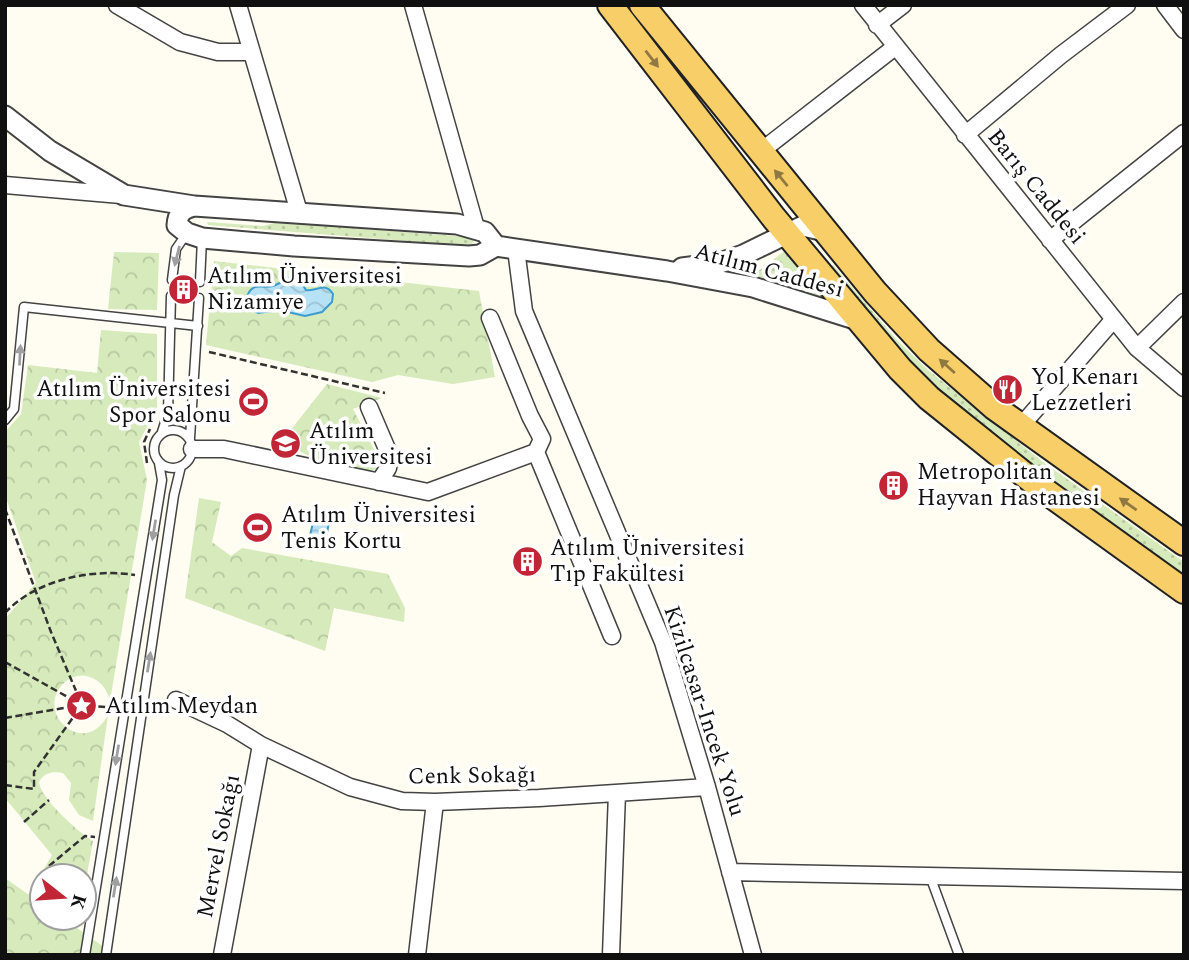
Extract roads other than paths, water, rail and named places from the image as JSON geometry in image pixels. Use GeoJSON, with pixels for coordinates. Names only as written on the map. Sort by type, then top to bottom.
{"type":"FeatureCollection","features":[{"type":"Feature","properties":{"kind":"main road"},"geometry":{"type":"LineString","coordinates":[[610,5],[787,233],[858,320],[929,398],[1041,488],[1184,591]]}},
{"type":"Feature","properties":{"kind":"main road"},"geometry":{"type":"LineString","coordinates":[[642,5],[875,292],[929,350],[960,379],[1021,426],[1184,543]]}},
{"type":"Feature","properties":{"kind":"street"},"geometry":{"type":"LineString","coordinates":[[117,5],[180,43],[218,52],[252,52]]}},
{"type":"Feature","properties":{"kind":"street"},"geometry":{"type":"LineString","coordinates":[[238,5],[299,212]]}},
{"type":"Feature","properties":{"kind":"street"},"geometry":{"type":"LineString","coordinates":[[413,5],[476,228]]}},
{"type":"Feature","properties":{"kind":"street","name":"Barış Caddesi"},"geometry":{"type":"LineString","coordinates":[[863,5],[877,26],[1137,348],[1184,388]]}},
{"type":"Feature","properties":{"kind":"street"},"geometry":{"type":"LineString","coordinates":[[877,26],[903,5]]}},
{"type":"Feature","properties":{"kind":"street"},"geometry":{"type":"LineString","coordinates":[[965,135],[1061,55],[1127,5]]}},
{"type":"Feature","properties":{"kind":"street"},"geometry":{"type":"LineString","coordinates":[[1165,5],[1184,30]]}},
{"type":"Feature","properties":{"kind":"street"},"geometry":{"type":"LineString","coordinates":[[760,152],[895,47]]}},
{"type":"Feature","properties":{"kind":"street"},"geometry":{"type":"LineString","coordinates":[[5,116],[50,151],[124,195]]}},
{"type":"Feature","properties":{"kind":"street"},"geometry":{"type":"LineString","coordinates":[[1050,240],[1184,133]]}},
{"type":"Feature","properties":{"kind":"street"},"geometry":{"type":"LineString","coordinates":[[5,185],[124,195],[194,206],[442,223],[476,228],[485,232],[496,246],[480,255],[453,256],[195,236],[177,225],[177,216],[184,208],[194,206]]}},
{"type":"Feature","properties":{"kind":"street","name":"Atılım Caddesi"},"geometry":{"type":"LineString","coordinates":[[667,271],[720,263],[803,226],[825,231]]}},
{"type":"Feature","properties":{"kind":"street","name":"Atılım Caddesi"},"geometry":{"type":"LineString","coordinates":[[496,246],[667,271],[764,290],[858,320]]}},
{"type":"Feature","properties":{"kind":"street","name":"Kizilcasar-Incek Yolu"},"geometry":{"type":"LineString","coordinates":[[516,249],[524,311],[663,642],[707,787],[753,955]]}},
{"type":"Feature","properties":{"kind":"street"},"geometry":{"type":"LineString","coordinates":[[1137,348],[1184,302]]}},
{"type":"Feature","properties":{"kind":"street"},"geometry":{"type":"LineString","coordinates":[[191,444],[285,460],[428,492],[536,452],[542,439],[490,318]]}},
{"type":"Feature","properties":{"kind":"street"},"geometry":{"type":"LineString","coordinates":[[1021,426],[1114,319]]}},
{"type":"Feature","properties":{"kind":"street"},"geometry":{"type":"LineString","coordinates":[[369,407],[390,456],[388,468],[379,482]]}},
{"type":"Feature","properties":{"kind":"street"},"geometry":{"type":"LineString","coordinates":[[536,452],[612,636]]}},
{"type":"Feature","properties":{"kind":"street","name":"Cenk Sokağı"},"geometry":{"type":"LineString","coordinates":[[176,700],[227,724],[261,745],[350,787],[402,801],[435,802],[707,787]]}},
{"type":"Feature","properties":{"kind":"street","name":"Mervel Sokağı"},"geometry":{"type":"LineString","coordinates":[[222,955],[261,745]]}},
{"type":"Feature","properties":{"kind":"street"},"geometry":{"type":"LineString","coordinates":[[611,955],[617,793]]}},
{"type":"Feature","properties":{"kind":"street"},"geometry":{"type":"LineString","coordinates":[[417,955],[435,802]]}},
{"type":"Feature","properties":{"kind":"street"},"geometry":{"type":"LineString","coordinates":[[730,872],[1184,881]]}},
{"type":"Feature","properties":{"kind":"lane"},"geometry":{"type":"LineString","coordinates":[[172,280],[176,249],[195,236],[200,282]]}},
{"type":"Feature","properties":{"kind":"lane"},"geometry":{"type":"LineString","coordinates":[[85,955],[162,480],[153,446],[169,413],[171,296]]}},
{"type":"Feature","properties":{"kind":"lane"},"geometry":{"type":"LineString","coordinates":[[106,955],[174,495],[181,467],[190,458],[199,298]]}},
{"type":"Feature","properties":{"kind":"lane"},"geometry":{"type":"LineString","coordinates":[[5,420],[14,409],[24,307],[198,326]]}},
{"type":"Feature","properties":{"kind":"lane"},"geometry":{"type":"LineString","coordinates":[[162,432],[177,430],[191,444]]}},
{"type":"Feature","properties":{"kind":"lane"},"geometry":{"type":"LineString","coordinates":[[159,463],[169,468],[181,467]]}},
{"type":"Feature","properties":{"kind":"lane"},"geometry":{"type":"LineString","coordinates":[[930,876],[959,955]]}},
{"type":"Feature","properties":{"kind":"water"},"geometry":{"type":"Polygon","coordinates":[[[290,278],[301,282],[306,290],[327,288],[333,294],[332,302],[322,312],[305,316],[279,310],[258,313],[249,307],[247,296],[252,289],[258,286],[273,286],[290,278]]]}},
{"type":"Feature","properties":{"kind":"water"},"geometry":{"type":"Polygon","coordinates":[[[316,510],[331,513],[324,547],[308,544],[316,510]]]}},
{"type":"Feature","properties":{"kind":"place","name":"Atılım Üniversitesi Nizamiye"},"geometry":{"type":"Point","coordinates":[184,289]}},
{"type":"Feature","properties":{"kind":"place","name":"Yol Kenarı Lezzetleri"},"geometry":{"type":"Point","coordinates":[1008,390]}},
{"type":"Feature","properties":{"kind":"place","name":"Atılım Üniversitesi Spor Salonu"},"geometry":{"type":"Point","coordinates":[254,402]}},
{"type":"Feature","properties":{"kind":"place","name":"Atılım Üniversitesi"},"geometry":{"type":"Point","coordinates":[286,444]}},
{"type":"Feature","properties":{"kind":"place","name":"Metropolitan Hayvan Hastanesi"},"geometry":{"type":"Point","coordinates":[894,485]}},
{"type":"Feature","properties":{"kind":"place","name":"Atılım Üniversitesi Tenis Kortu"},"geometry":{"type":"Point","coordinates":[258,528]}},
{"type":"Feature","properties":{"kind":"place","name":"Atılım Üniversitesi Tıp Fakültesi"},"geometry":{"type":"Point","coordinates":[527,561]}},
{"type":"Feature","properties":{"kind":"place","name":"Atılım Meydan"},"geometry":{"type":"Point","coordinates":[82,706]}}]}
